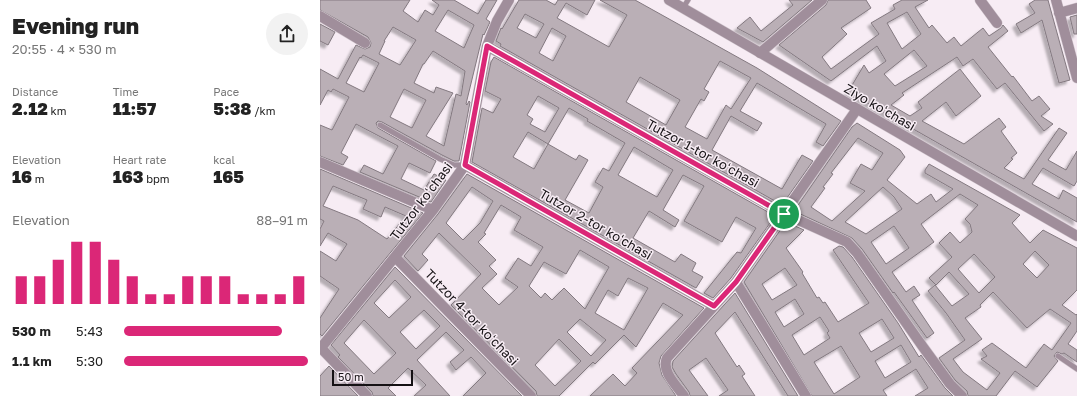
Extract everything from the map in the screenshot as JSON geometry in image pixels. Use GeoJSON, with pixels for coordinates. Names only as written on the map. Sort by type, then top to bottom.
{"type":"FeatureCollection","features":[{"type":"Feature","properties":{"kind":"street","name":"Tutzor koʻchasi"},"geometry":{"type":"LineString","coordinates":[[320,349],[433,210],[465,165],[487,46],[497,21],[509,0]]}},
{"type":"Feature","properties":{"kind":"street","name":"Ziyo koʻchasi"},"geometry":{"type":"LineString","coordinates":[[669,0],[686,4],[760,53],[1077,236]]}},
{"type":"Feature","properties":{"kind":"street"},"geometry":{"type":"LineString","coordinates":[[760,53],[822,0]]}},
{"type":"Feature","properties":{"kind":"street"},"geometry":{"type":"LineString","coordinates":[[980,0],[997,23]]}},
{"type":"Feature","properties":{"kind":"street"},"geometry":{"type":"LineString","coordinates":[[1056,0],[1077,78]]}},
{"type":"Feature","properties":{"kind":"street"},"geometry":{"type":"LineString","coordinates":[[1060,13],[1077,8]]}},
{"type":"Feature","properties":{"kind":"street"},"geometry":{"type":"LineString","coordinates":[[320,16],[365,43]]}},
{"type":"Feature","properties":{"kind":"street","name":"Tutzor 1-tor koʻchasi"},"geometry":{"type":"LineString","coordinates":[[487,46],[784,214],[847,242],[853,247],[922,348],[950,384],[962,396]]}},
{"type":"Feature","properties":{"kind":"street"},"geometry":{"type":"LineString","coordinates":[[684,396],[667,372],[665,362],[667,358],[736,282],[857,109]]}},
{"type":"Feature","properties":{"kind":"street"},"geometry":{"type":"LineString","coordinates":[[320,162],[433,210]]}},
{"type":"Feature","properties":{"kind":"street","name":"Tutzor 2-tor koʻchasi"},"geometry":{"type":"LineString","coordinates":[[465,165],[714,306]]}},
{"type":"Feature","properties":{"kind":"street","name":"Tutzor 4-tor koʻchasi"},"geometry":{"type":"LineString","coordinates":[[395,257],[531,396]]}},
{"type":"Feature","properties":{"kind":"street"},"geometry":{"type":"LineString","coordinates":[[736,282],[806,396]]}},
{"type":"Feature","properties":{"kind":"street"},"geometry":{"type":"LineString","coordinates":[[320,349],[367,396]]}},
{"type":"Feature","properties":{"kind":"lane"},"geometry":{"type":"LineString","coordinates":[[380,125],[440,159],[454,165],[465,165]]}},
{"type":"Feature","properties":{"kind":"lane"},"geometry":{"type":"LineString","coordinates":[[1058,356],[1077,369]]}},
{"type":"Feature","properties":{"kind":"building"},"geometry":{"type":"Polygon","coordinates":[[[320,0],[410,0],[403,11],[418,22],[425,10],[433,15],[439,5],[432,0],[454,0],[478,14],[486,0],[497,0],[486,19],[490,22],[484,35],[483,34],[466,104],[467,105],[469,101],[470,102],[459,161],[454,161],[442,155],[382,122],[378,121],[376,123],[378,128],[436,161],[430,173],[409,163],[401,179],[424,190],[434,174],[446,180],[431,202],[360,172],[364,165],[383,174],[398,146],[356,124],[341,153],[348,157],[343,165],[320,156],[320,125],[332,130],[349,97],[333,89],[331,92],[328,90],[320,105],[320,69],[338,79],[356,45],[365,49],[370,47],[371,43],[368,37],[320,10],[320,0]],[[448,10],[435,31],[464,48],[474,25],[448,10]],[[393,27],[384,41],[379,54],[400,65],[416,40],[393,27]],[[433,51],[423,64],[414,83],[434,93],[436,87],[453,93],[426,136],[444,146],[456,94],[461,96],[465,71],[433,51]],[[363,55],[361,58],[360,57],[346,83],[364,92],[379,63],[363,55]],[[404,89],[390,117],[412,128],[426,100],[404,89]]]}},
{"type":"Feature","properties":{"kind":"building"},"geometry":{"type":"Polygon","coordinates":[[[519,0],[546,0],[555,5],[558,0],[595,0],[587,15],[566,3],[557,18],[609,47],[627,15],[600,0],[635,0],[757,68],[841,121],[823,146],[816,142],[826,124],[757,83],[740,111],[762,123],[757,131],[731,116],[712,150],[782,189],[802,155],[813,161],[782,205],[500,46],[501,44],[496,41],[501,28],[502,29],[519,0]],[[525,14],[517,28],[536,38],[544,24],[525,14]],[[552,28],[539,53],[553,61],[566,36],[552,28]],[[720,61],[704,89],[709,92],[704,101],[701,99],[685,127],[707,139],[726,105],[731,109],[751,78],[720,61]],[[640,77],[626,102],[666,125],[680,100],[640,77]]]}},
{"type":"Feature","properties":{"kind":"building"},"geometry":{"type":"Polygon","coordinates":[[[789,0],[812,0],[763,42],[737,28],[750,17],[761,31],[793,5],[789,0]]]}},
{"type":"Feature","properties":{"kind":"building"},"geometry":{"type":"Polygon","coordinates":[[[828,0],[866,0],[871,8],[841,28],[847,34],[822,57],[831,69],[879,34],[871,23],[895,9],[893,5],[902,0],[928,0],[915,7],[929,28],[932,25],[947,43],[954,37],[961,46],[983,28],[989,36],[1003,25],[1008,31],[988,47],[1032,101],[1039,96],[1050,109],[1041,116],[1053,124],[1044,131],[1005,83],[997,89],[973,59],[963,66],[957,57],[902,93],[904,95],[891,105],[910,116],[922,108],[918,102],[960,69],[981,96],[956,116],[946,102],[922,121],[964,144],[999,118],[1006,127],[1001,131],[1017,153],[1011,158],[1013,159],[1004,168],[1024,179],[1059,128],[1067,133],[1048,160],[1066,170],[1077,151],[1077,181],[1074,186],[1043,168],[1032,184],[1059,199],[1063,190],[1077,198],[1077,222],[848,92],[864,65],[869,73],[886,61],[877,46],[831,81],[779,45],[826,5],[828,0]],[[907,12],[887,23],[902,49],[921,34],[907,12]],[[914,50],[884,74],[895,86],[927,66],[914,50]]]}},
{"type":"Feature","properties":{"kind":"building"},"geometry":{"type":"Polygon","coordinates":[[[1035,0],[1048,0],[1070,80],[1059,83],[1042,20],[1021,33],[1016,24],[1035,13],[1029,4],[1035,0]]]}},
{"type":"Feature","properties":{"kind":"building"},"geometry":{"type":"Polygon","coordinates":[[[1077,15],[1077,34],[1074,34],[1070,17],[1077,15]]]}},
{"type":"Feature","properties":{"kind":"building"},"geometry":{"type":"Polygon","coordinates":[[[320,24],[335,32],[328,45],[320,41],[320,24]]]}},
{"type":"Feature","properties":{"kind":"building"},"geometry":{"type":"Polygon","coordinates":[[[494,57],[775,216],[731,278],[713,298],[704,293],[737,252],[741,253],[756,228],[736,217],[722,242],[684,221],[704,186],[683,175],[663,210],[679,220],[675,227],[649,211],[633,238],[675,262],[681,254],[696,263],[692,271],[703,277],[696,288],[472,162],[482,108],[493,113],[501,99],[485,91],[491,62],[494,57]],[[538,96],[527,115],[533,119],[530,124],[545,132],[559,108],[538,96]],[[569,108],[548,144],[576,160],[579,155],[588,160],[565,200],[589,213],[603,187],[595,182],[603,168],[609,171],[625,143],[587,121],[588,119],[569,108]],[[528,132],[513,157],[534,169],[548,144],[528,132]],[[634,147],[618,175],[657,197],[673,170],[634,147]]]}},
{"type":"Feature","properties":{"kind":"building"},"geometry":{"type":"Polygon","coordinates":[[[857,123],[900,150],[905,157],[887,180],[917,204],[931,194],[936,202],[953,189],[925,173],[925,170],[929,164],[1020,215],[1012,223],[1030,243],[1043,230],[1077,248],[1077,290],[1062,305],[1076,315],[1077,314],[1077,331],[1068,344],[1077,350],[1077,362],[1064,353],[1062,354],[1057,352],[1054,356],[1058,361],[1037,387],[1015,371],[996,396],[968,396],[967,391],[955,380],[939,358],[965,340],[928,291],[935,285],[952,306],[969,294],[949,272],[936,285],[929,278],[952,257],[939,243],[950,232],[960,243],[972,232],[970,224],[965,219],[978,205],[960,194],[921,224],[934,242],[892,272],[906,292],[914,286],[920,295],[912,300],[934,333],[927,338],[862,249],[852,238],[794,211],[852,127],[857,123]],[[858,138],[831,173],[833,174],[823,187],[825,188],[811,207],[832,221],[865,191],[850,183],[861,164],[872,170],[883,153],[858,138]],[[883,187],[845,222],[866,234],[902,209],[894,197],[883,187]],[[894,226],[871,242],[886,264],[909,248],[894,226]],[[1035,251],[1023,264],[1037,278],[1049,265],[1035,251]],[[974,254],[958,269],[979,293],[995,277],[974,254]],[[993,292],[980,305],[981,307],[965,318],[982,339],[953,359],[963,372],[987,390],[1000,373],[981,359],[987,356],[982,350],[992,343],[1026,368],[1044,344],[1052,350],[1071,323],[1050,309],[1027,328],[993,292]]]}},
{"type":"Feature","properties":{"kind":"building"},"geometry":{"type":"Polygon","coordinates":[[[320,169],[423,213],[322,336],[320,334],[320,318],[339,289],[320,276],[320,251],[336,261],[347,244],[328,233],[320,246],[320,229],[324,221],[320,219],[320,169]],[[333,186],[323,206],[358,220],[387,239],[406,216],[385,207],[381,217],[363,209],[367,200],[333,186]]]}},
{"type":"Feature","properties":{"kind":"building"},"geometry":{"type":"Polygon","coordinates":[[[467,174],[704,308],[661,356],[659,363],[662,375],[676,396],[590,396],[613,374],[625,386],[637,373],[632,368],[683,315],[663,303],[636,347],[624,335],[595,364],[593,362],[559,396],[537,396],[536,391],[451,305],[481,274],[439,233],[422,254],[428,260],[418,271],[404,256],[438,214],[467,174]],[[472,187],[446,223],[463,240],[480,223],[493,201],[472,187]],[[501,205],[484,233],[486,234],[478,242],[496,260],[489,266],[497,274],[482,288],[499,305],[518,287],[505,278],[518,258],[531,266],[543,247],[514,230],[521,217],[501,205]],[[580,250],[566,274],[544,262],[529,286],[541,298],[545,293],[552,300],[564,288],[585,309],[609,267],[580,250]],[[628,278],[618,296],[608,290],[595,313],[624,330],[648,288],[628,278]],[[580,319],[567,332],[591,356],[606,340],[580,319]],[[559,339],[535,365],[555,386],[581,361],[559,339]]]}},
{"type":"Feature","properties":{"kind":"building"},"geometry":{"type":"Polygon","coordinates":[[[786,222],[804,230],[786,248],[803,272],[802,273],[817,298],[819,297],[823,303],[825,302],[838,322],[869,303],[833,250],[839,246],[843,247],[852,257],[898,323],[919,357],[921,355],[945,388],[953,396],[915,396],[928,388],[916,369],[883,390],[887,396],[812,396],[744,282],[786,222]],[[785,268],[762,284],[772,300],[797,285],[785,268]],[[795,299],[775,312],[784,327],[804,314],[795,299]],[[820,317],[792,335],[804,355],[830,338],[827,333],[829,331],[820,317]],[[882,319],[859,333],[871,352],[894,338],[882,319]],[[901,345],[875,361],[885,378],[911,362],[901,345]],[[841,346],[814,362],[834,394],[860,377],[841,346]]]}},
{"type":"Feature","properties":{"kind":"building"},"geometry":{"type":"Polygon","coordinates":[[[395,267],[522,396],[463,396],[486,373],[471,357],[456,370],[450,362],[464,350],[446,332],[417,360],[450,396],[414,396],[426,385],[408,368],[388,388],[396,396],[373,396],[372,392],[338,357],[340,355],[331,345],[395,267]],[[395,280],[374,303],[389,318],[411,297],[395,280]],[[424,310],[400,332],[416,349],[440,326],[424,310]],[[364,320],[344,343],[374,374],[396,353],[364,320]]]}},
{"type":"Feature","properties":{"kind":"building"},"geometry":{"type":"Polygon","coordinates":[[[735,293],[798,396],[788,396],[735,312],[715,333],[737,367],[739,365],[745,374],[742,376],[755,396],[719,396],[728,390],[706,358],[689,370],[708,396],[690,396],[689,392],[676,374],[672,367],[673,361],[735,293]]]}},
{"type":"Feature","properties":{"kind":"building"},"geometry":{"type":"Polygon","coordinates":[[[329,366],[358,396],[320,396],[320,376],[329,366]]]}},
{"type":"Feature","properties":{"kind":"route"},"geometry":{"type":"LineString","coordinates":[[487,46],[784,214],[736,282],[714,306],[465,165],[487,46]]}}]}
